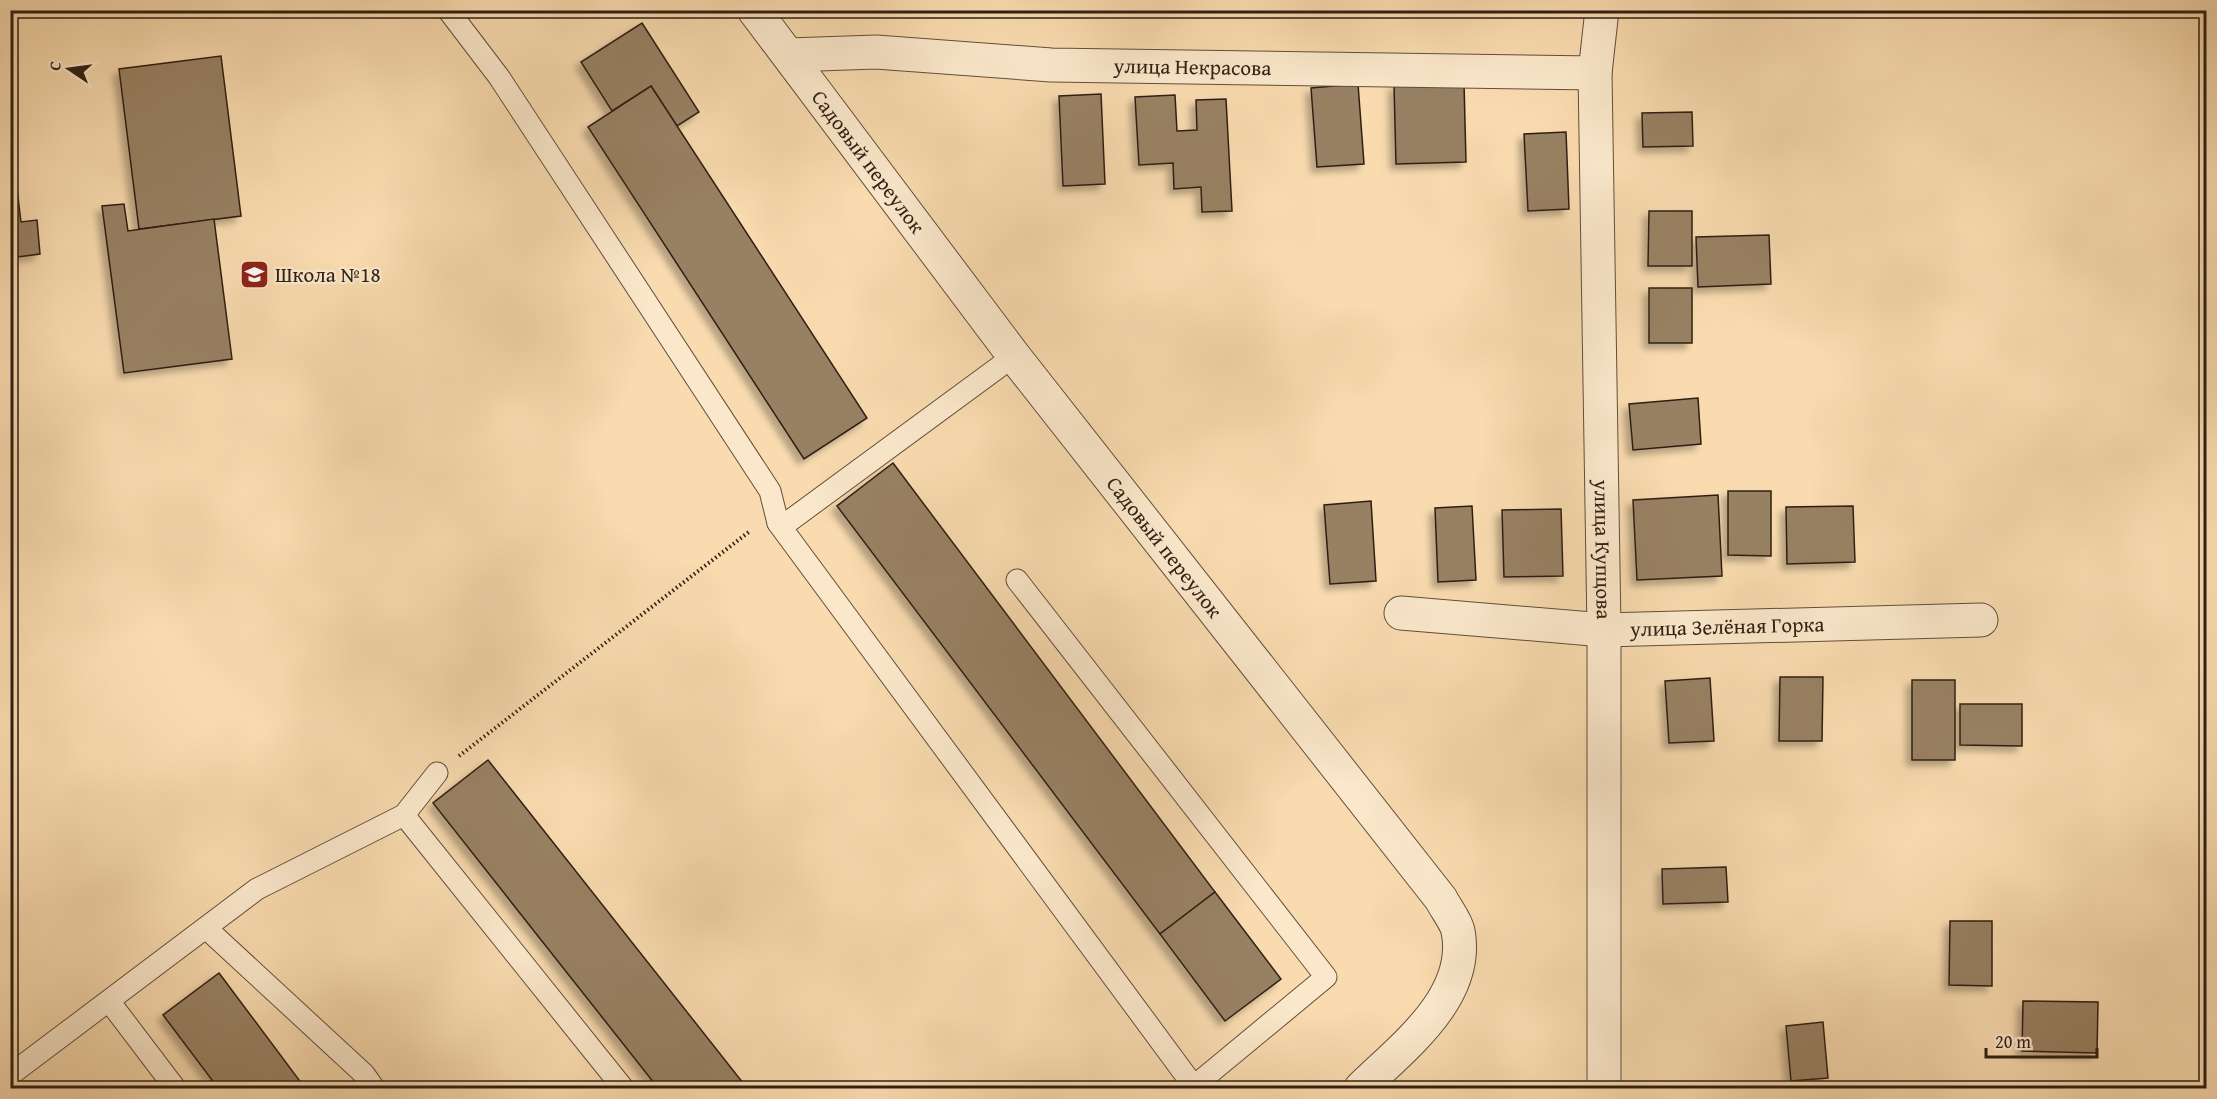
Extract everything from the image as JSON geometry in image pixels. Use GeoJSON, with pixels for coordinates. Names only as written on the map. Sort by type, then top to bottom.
{"type":"FeatureCollection","features":[{"type":"Feature","properties":{"kind":"street","name":"Садовый переулок"},"geometry":{"type":"LineString","coordinates":[[754,10],[1014,356],[1441,899],[1458,930],[1459,963],[1449,992],[1428,1022],[1361,1089]]}},
{"type":"Feature","properties":{"kind":"street","name":"улица Купцова"},"geometry":{"type":"LineString","coordinates":[[1602,10],[1594,73],[1604,630],[1604,1089]]}},
{"type":"Feature","properties":{"kind":"street","name":"улица Некрасова"},"geometry":{"type":"LineString","coordinates":[[789,55],[876,52],[1051,65],[1594,73]]}},
{"type":"Feature","properties":{"kind":"street","name":"улица Зелёная Горка"},"geometry":{"type":"LineString","coordinates":[[1401,613],[1604,630],[1981,620]]}},
{"type":"Feature","properties":{"kind":"lane"},"geometry":{"type":"LineString","coordinates":[[448,10],[499,77],[758,471],[770,491],[776,518],[1194,1088],[1326,977],[1017,580]]}},
{"type":"Feature","properties":{"kind":"lane"},"geometry":{"type":"LineString","coordinates":[[776,518],[788,522],[1014,356]]}},
{"type":"Feature","properties":{"kind":"lane"},"geometry":{"type":"LineString","coordinates":[[10,1075],[257,889],[404,815],[437,773]]}},
{"type":"Feature","properties":{"kind":"lane"},"geometry":{"type":"LineString","coordinates":[[404,815],[623,1089]]}},
{"type":"Feature","properties":{"kind":"lane"},"geometry":{"type":"LineString","coordinates":[[206,928],[364,1074],[374,1089]]}},
{"type":"Feature","properties":{"kind":"lane"},"geometry":{"type":"LineString","coordinates":[[109,1001],[175,1089]]}},
{"type":"Feature","properties":{"kind":"path"},"geometry":{"type":"LineString","coordinates":[[437,773],[776,518]]}},
{"type":"Feature","properties":{"kind":"building"},"geometry":{"type":"Polygon","coordinates":[[[642,23],[699,112],[677,126],[651,86],[612,111],[581,62],[642,23]]]}},
{"type":"Feature","properties":{"kind":"building"},"geometry":{"type":"Polygon","coordinates":[[[221,56],[241,216],[139,229],[119,69],[221,56]]]}},
{"type":"Feature","properties":{"kind":"building"},"geometry":{"type":"Polygon","coordinates":[[[1464,83],[1466,162],[1396,164],[1394,85],[1464,83]]]}},
{"type":"Feature","properties":{"kind":"building"},"geometry":{"type":"Polygon","coordinates":[[[1358,84],[1364,164],[1317,167],[1311,88],[1358,84]]]}},
{"type":"Feature","properties":{"kind":"building"},"geometry":{"type":"Polygon","coordinates":[[[651,86],[867,418],[804,459],[588,127],[651,86]]]}},
{"type":"Feature","properties":{"kind":"building"},"geometry":{"type":"Polygon","coordinates":[[[1101,94],[1105,184],[1063,186],[1059,96],[1101,94]]]}},
{"type":"Feature","properties":{"kind":"building"},"geometry":{"type":"Polygon","coordinates":[[[1175,95],[1177,131],[1197,130],[1196,100],[1226,99],[1232,211],[1202,212],[1201,187],[1174,189],[1173,163],[1139,165],[1135,97],[1175,95]]]}},
{"type":"Feature","properties":{"kind":"building"},"geometry":{"type":"Polygon","coordinates":[[[1692,112],[1693,146],[1643,147],[1642,113],[1692,112]]]}},
{"type":"Feature","properties":{"kind":"building"},"geometry":{"type":"Polygon","coordinates":[[[10,131],[21,222],[37,220],[40,254],[10,258],[10,131]]]}},
{"type":"Feature","properties":{"kind":"building"},"geometry":{"type":"Polygon","coordinates":[[[1566,132],[1569,209],[1528,211],[1524,134],[1566,132]]]}},
{"type":"Feature","properties":{"kind":"building"},"geometry":{"type":"Polygon","coordinates":[[[124,204],[128,231],[214,219],[232,359],[124,373],[102,206],[124,204]]]}},
{"type":"Feature","properties":{"kind":"building"},"geometry":{"type":"Polygon","coordinates":[[[1649,211],[1692,211],[1692,266],[1648,266],[1649,211]]]}},
{"type":"Feature","properties":{"kind":"building"},"geometry":{"type":"Polygon","coordinates":[[[1769,235],[1771,284],[1698,287],[1696,237],[1769,235]]]}},
{"type":"Feature","properties":{"kind":"building"},"geometry":{"type":"Polygon","coordinates":[[[1649,288],[1692,288],[1692,343],[1649,343],[1649,288]]]}},
{"type":"Feature","properties":{"kind":"building"},"geometry":{"type":"Polygon","coordinates":[[[1698,398],[1701,444],[1633,450],[1629,404],[1698,398]]]}},
{"type":"Feature","properties":{"kind":"building"},"geometry":{"type":"Polygon","coordinates":[[[893,463],[1215,892],[1160,934],[837,506],[893,463]]]}},
{"type":"Feature","properties":{"kind":"building"},"geometry":{"type":"Polygon","coordinates":[[[1728,491],[1771,491],[1771,556],[1728,555],[1728,491]]]}},
{"type":"Feature","properties":{"kind":"building"},"geometry":{"type":"Polygon","coordinates":[[[1718,495],[1722,576],[1637,580],[1633,500],[1718,495]]]}},
{"type":"Feature","properties":{"kind":"building"},"geometry":{"type":"Polygon","coordinates":[[[1371,501],[1376,581],[1330,584],[1324,505],[1371,501]]]}},
{"type":"Feature","properties":{"kind":"building"},"geometry":{"type":"Polygon","coordinates":[[[1472,506],[1476,580],[1438,582],[1435,508],[1472,506]]]}},
{"type":"Feature","properties":{"kind":"building"},"geometry":{"type":"Polygon","coordinates":[[[1853,506],[1855,562],[1787,564],[1786,507],[1853,506]]]}},
{"type":"Feature","properties":{"kind":"building"},"geometry":{"type":"Polygon","coordinates":[[[1561,509],[1563,576],[1504,577],[1502,510],[1561,509]]]}},
{"type":"Feature","properties":{"kind":"building"},"geometry":{"type":"Polygon","coordinates":[[[1780,677],[1823,677],[1822,741],[1779,741],[1780,677]]]}},
{"type":"Feature","properties":{"kind":"building"},"geometry":{"type":"Polygon","coordinates":[[[1710,678],[1714,741],[1669,743],[1665,681],[1710,678]]]}},
{"type":"Feature","properties":{"kind":"building"},"geometry":{"type":"Polygon","coordinates":[[[1912,680],[1955,680],[1955,760],[1912,760],[1912,680]]]}},
{"type":"Feature","properties":{"kind":"building"},"geometry":{"type":"Polygon","coordinates":[[[1960,704],[2022,704],[2022,746],[1960,745],[1960,704]]]}},
{"type":"Feature","properties":{"kind":"building"},"geometry":{"type":"Polygon","coordinates":[[[488,760],[747,1088],[658,1088],[433,803],[488,760]]]}},
{"type":"Feature","properties":{"kind":"building"},"geometry":{"type":"Polygon","coordinates":[[[1726,867],[1728,902],[1663,904],[1662,869],[1726,867]]]}},
{"type":"Feature","properties":{"kind":"building"},"geometry":{"type":"Polygon","coordinates":[[[1215,892],[1281,979],[1225,1021],[1160,934],[1215,892]]]}},
{"type":"Feature","properties":{"kind":"building"},"geometry":{"type":"Polygon","coordinates":[[[1950,921],[1992,921],[1992,986],[1949,985],[1950,921]]]}},
{"type":"Feature","properties":{"kind":"building"},"geometry":{"type":"Polygon","coordinates":[[[219,973],[305,1088],[218,1088],[163,1015],[219,973]]]}},
{"type":"Feature","properties":{"kind":"building"},"geometry":{"type":"Polygon","coordinates":[[[2023,1001],[2098,1002],[2097,1053],[2022,1051],[2023,1001]]]}},
{"type":"Feature","properties":{"kind":"building"},"geometry":{"type":"Polygon","coordinates":[[[1823,1022],[1828,1078],[1791,1081],[1786,1026],[1823,1022]]]}},
{"type":"Feature","properties":{"kind":"place","name":"Школа №18"},"geometry":{"type":"Point","coordinates":[254,275]}}]}
